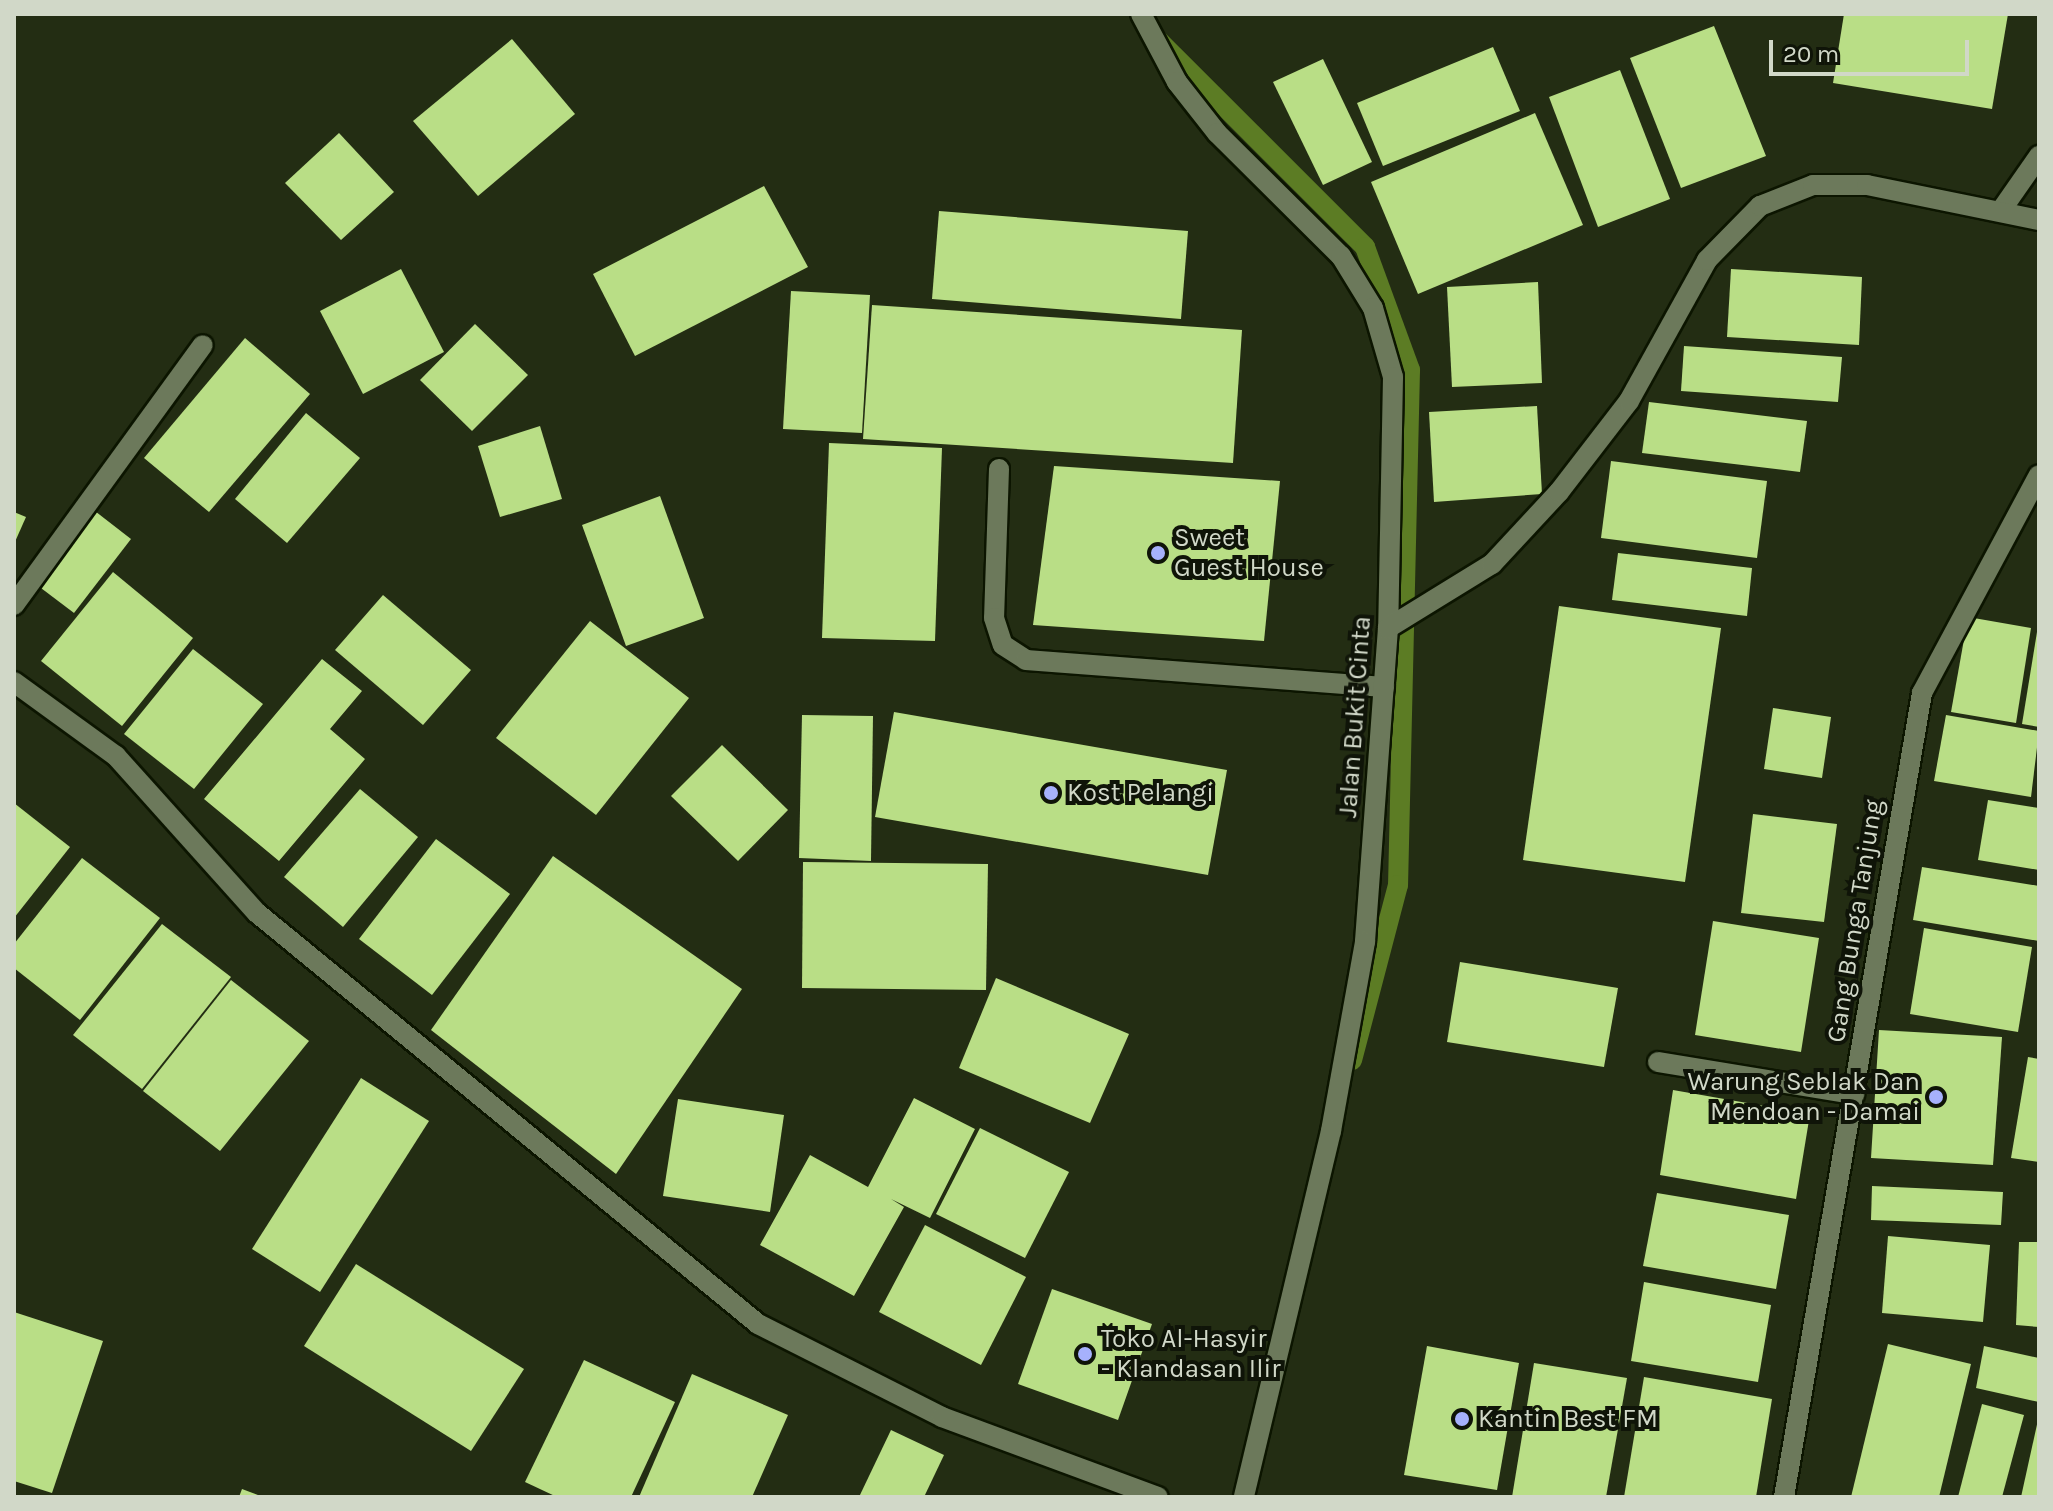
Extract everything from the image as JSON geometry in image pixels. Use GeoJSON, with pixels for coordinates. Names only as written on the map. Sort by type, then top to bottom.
{"type":"FeatureCollection","features":[{"type":"Feature","properties":{"kind":"street","name":"Jalan Bukit Cinta"},"geometry":{"type":"LineString","coordinates":[[1141,14],[1177,82],[1217,133],[1341,256],[1373,308],[1393,377],[1388,628],[1365,942],[1331,1131],[1244,1497]]}},
{"type":"Feature","properties":{"kind":"street"},"geometry":{"type":"LineString","coordinates":[[2002,209],[2039,156]]}},
{"type":"Feature","properties":{"kind":"street"},"geometry":{"type":"LineString","coordinates":[[1388,628],[1492,564],[1559,492],[1629,401],[1707,260],[1760,206],[1813,185],[1867,185],[2002,209],[2039,220]]}},
{"type":"Feature","properties":{"kind":"street"},"geometry":{"type":"LineString","coordinates":[[14,605],[203,345]]}},
{"type":"Feature","properties":{"kind":"street"},"geometry":{"type":"LineString","coordinates":[[999,469],[994,618],[1003,645],[1026,660],[1384,687]]}},
{"type":"Feature","properties":{"kind":"street","name":"Gang Bunga Tanjung"},"geometry":{"type":"LineString","coordinates":[[1784,1497],[1922,693],[2039,475]]}},
{"type":"Feature","properties":{"kind":"street"},"geometry":{"type":"LineString","coordinates":[[14,682],[116,756],[257,913],[758,1324],[942,1417],[1158,1497]]}},
{"type":"Feature","properties":{"kind":"street"},"geometry":{"type":"LineString","coordinates":[[1658,1062],[1854,1094]]}},
{"type":"Feature","properties":{"kind":"building"},"geometry":{"type":"Polygon","coordinates":[[[1844,14],[2008,14],[1992,109],[1833,83],[1844,14]]]}},
{"type":"Feature","properties":{"kind":"building"},"geometry":{"type":"Polygon","coordinates":[[[1714,26],[1766,156],[1681,188],[1630,58],[1714,26]]]}},
{"type":"Feature","properties":{"kind":"building"},"geometry":{"type":"Polygon","coordinates":[[[512,39],[575,114],[478,196],[413,121],[512,39]]]}},
{"type":"Feature","properties":{"kind":"building"},"geometry":{"type":"Polygon","coordinates":[[[1493,47],[1520,111],[1383,166],[1357,103],[1493,47]]]}},
{"type":"Feature","properties":{"kind":"building"},"geometry":{"type":"Polygon","coordinates":[[[1323,59],[1372,162],[1323,185],[1273,82],[1323,59]]]}},
{"type":"Feature","properties":{"kind":"building"},"geometry":{"type":"Polygon","coordinates":[[[1620,70],[1670,199],[1598,227],[1549,97],[1620,70]]]}},
{"type":"Feature","properties":{"kind":"building"},"geometry":{"type":"Polygon","coordinates":[[[1535,113],[1583,225],[1418,294],[1371,182],[1535,113]]]}},
{"type":"Feature","properties":{"kind":"building"},"geometry":{"type":"Polygon","coordinates":[[[339,133],[394,192],[341,240],[285,183],[339,133]]]}},
{"type":"Feature","properties":{"kind":"building"},"geometry":{"type":"Polygon","coordinates":[[[764,186],[808,267],[635,356],[593,274],[764,186]]]}},
{"type":"Feature","properties":{"kind":"building"},"geometry":{"type":"Polygon","coordinates":[[[939,211],[1188,231],[1181,319],[932,299],[939,211]]]}},
{"type":"Feature","properties":{"kind":"building"},"geometry":{"type":"Polygon","coordinates":[[[401,269],[444,352],[363,394],[320,311],[401,269]]]}},
{"type":"Feature","properties":{"kind":"building"},"geometry":{"type":"Polygon","coordinates":[[[1731,269],[1862,277],[1859,345],[1727,337],[1731,269]]]}},
{"type":"Feature","properties":{"kind":"building"},"geometry":{"type":"Polygon","coordinates":[[[1538,282],[1542,383],[1452,387],[1447,287],[1538,282]]]}},
{"type":"Feature","properties":{"kind":"building"},"geometry":{"type":"Polygon","coordinates":[[[791,291],[870,295],[862,433],[783,429],[791,291]]]}},
{"type":"Feature","properties":{"kind":"building"},"geometry":{"type":"Polygon","coordinates":[[[872,305],[1242,330],[1233,463],[863,439],[872,305]]]}},
{"type":"Feature","properties":{"kind":"building"},"geometry":{"type":"Polygon","coordinates":[[[475,324],[528,375],[472,431],[420,380],[475,324]]]}},
{"type":"Feature","properties":{"kind":"building"},"geometry":{"type":"Polygon","coordinates":[[[245,338],[310,394],[209,512],[144,458],[245,338]]]}},
{"type":"Feature","properties":{"kind":"building"},"geometry":{"type":"Polygon","coordinates":[[[1684,346],[1842,357],[1838,402],[1681,391],[1684,346]]]}},
{"type":"Feature","properties":{"kind":"building"},"geometry":{"type":"Polygon","coordinates":[[[1649,402],[1807,421],[1800,472],[1642,453],[1649,402]]]}},
{"type":"Feature","properties":{"kind":"building"},"geometry":{"type":"Polygon","coordinates":[[[1537,406],[1542,494],[1434,502],[1429,412],[1537,406]]]}},
{"type":"Feature","properties":{"kind":"building"},"geometry":{"type":"Polygon","coordinates":[[[306,413],[360,458],[287,543],[235,499],[306,413]]]}},
{"type":"Feature","properties":{"kind":"building"},"geometry":{"type":"Polygon","coordinates":[[[540,426],[562,499],[500,517],[478,446],[540,426]]]}},
{"type":"Feature","properties":{"kind":"building"},"geometry":{"type":"Polygon","coordinates":[[[829,443],[942,448],[935,641],[822,638],[829,443]]]}},
{"type":"Feature","properties":{"kind":"building"},"geometry":{"type":"Polygon","coordinates":[[[1611,461],[1767,481],[1757,558],[1601,538],[1611,461]]]}},
{"type":"Feature","properties":{"kind":"building","name":"Sweet Guest House"},"geometry":{"type":"Polygon","coordinates":[[[1054,466],[1280,481],[1264,641],[1033,625],[1054,466]]]}},
{"type":"Feature","properties":{"kind":"building"},"geometry":{"type":"Polygon","coordinates":[[[660,496],[704,618],[626,646],[582,525],[660,496]]]}},
{"type":"Feature","properties":{"kind":"building"},"geometry":{"type":"Polygon","coordinates":[[[91,508],[131,539],[74,613],[33,582],[91,508]]]}},
{"type":"Feature","properties":{"kind":"building"},"geometry":{"type":"Polygon","coordinates":[[[14,512],[26,517],[14,544],[14,512]]]}},
{"type":"Feature","properties":{"kind":"building"},"geometry":{"type":"Polygon","coordinates":[[[1618,553],[1752,568],[1747,616],[1612,600],[1618,553]]]}},
{"type":"Feature","properties":{"kind":"building"},"geometry":{"type":"Polygon","coordinates":[[[113,572],[193,638],[122,726],[41,661],[113,572]]]}},
{"type":"Feature","properties":{"kind":"building"},"geometry":{"type":"Polygon","coordinates":[[[383,595],[471,670],[423,725],[335,650],[383,595]]]}},
{"type":"Feature","properties":{"kind":"building"},"geometry":{"type":"Polygon","coordinates":[[[1559,606],[1721,628],[1685,882],[1523,860],[1559,606]]]}},
{"type":"Feature","properties":{"kind":"building"},"geometry":{"type":"Polygon","coordinates":[[[1968,617],[2031,628],[2016,723],[1951,712],[1968,617]]]}},
{"type":"Feature","properties":{"kind":"building"},"geometry":{"type":"Polygon","coordinates":[[[590,621],[689,698],[596,815],[496,738],[590,621]]]}},
{"type":"Feature","properties":{"kind":"building"},"geometry":{"type":"Polygon","coordinates":[[[2039,633],[2039,727],[2022,724],[2039,633]]]}},
{"type":"Feature","properties":{"kind":"building"},"geometry":{"type":"Polygon","coordinates":[[[193,649],[263,704],[194,789],[124,734],[193,649]]]}},
{"type":"Feature","properties":{"kind":"building"},"geometry":{"type":"Polygon","coordinates":[[[322,659],[362,691],[330,729],[365,759],[279,861],[204,799],[322,659]]]}},
{"type":"Feature","properties":{"kind":"building"},"geometry":{"type":"Polygon","coordinates":[[[1773,708],[1831,717],[1822,778],[1764,769],[1773,708]]]}},
{"type":"Feature","properties":{"kind":"building","name":"Kost Pelangi"},"geometry":{"type":"Polygon","coordinates":[[[894,712],[1227,770],[1208,875],[875,817],[894,712]]]}},
{"type":"Feature","properties":{"kind":"building"},"geometry":{"type":"Polygon","coordinates":[[[802,715],[873,716],[871,861],[799,858],[802,715]]]}},
{"type":"Feature","properties":{"kind":"building"},"geometry":{"type":"Polygon","coordinates":[[[1946,715],[2039,731],[2031,797],[1934,781],[1946,715]]]}},
{"type":"Feature","properties":{"kind":"building"},"geometry":{"type":"Polygon","coordinates":[[[722,745],[788,810],[738,861],[671,796],[722,745]]]}},
{"type":"Feature","properties":{"kind":"building"},"geometry":{"type":"Polygon","coordinates":[[[360,789],[418,837],[343,927],[284,877],[360,789]]]}},
{"type":"Feature","properties":{"kind":"building"},"geometry":{"type":"Polygon","coordinates":[[[1988,800],[2039,808],[2039,870],[1978,860],[1988,800]]]}},
{"type":"Feature","properties":{"kind":"building"},"geometry":{"type":"Polygon","coordinates":[[[14,803],[70,847],[14,918],[14,803]]]}},
{"type":"Feature","properties":{"kind":"building"},"geometry":{"type":"Polygon","coordinates":[[[1753,814],[1837,824],[1824,922],[1741,913],[1753,814]]]}},
{"type":"Feature","properties":{"kind":"building"},"geometry":{"type":"Polygon","coordinates":[[[436,839],[510,894],[432,995],[359,939],[436,839]]]}},
{"type":"Feature","properties":{"kind":"building"},"geometry":{"type":"Polygon","coordinates":[[[553,856],[742,989],[616,1174],[431,1030],[553,856]]]}},
{"type":"Feature","properties":{"kind":"building"},"geometry":{"type":"Polygon","coordinates":[[[82,858],[160,918],[80,1020],[14,968],[14,944],[82,858]]]}},
{"type":"Feature","properties":{"kind":"building"},"geometry":{"type":"Polygon","coordinates":[[[803,862],[988,864],[986,990],[802,988],[803,862]]]}},
{"type":"Feature","properties":{"kind":"building"},"geometry":{"type":"Polygon","coordinates":[[[1922,867],[2039,886],[2039,941],[1913,920],[1922,867]]]}},
{"type":"Feature","properties":{"kind":"building"},"geometry":{"type":"Polygon","coordinates":[[[1713,921],[1819,938],[1801,1052],[1695,1035],[1713,921]]]}},
{"type":"Feature","properties":{"kind":"building"},"geometry":{"type":"Polygon","coordinates":[[[162,924],[231,977],[142,1089],[73,1035],[162,924]]]}},
{"type":"Feature","properties":{"kind":"building"},"geometry":{"type":"Polygon","coordinates":[[[1924,928],[2032,947],[2018,1032],[1910,1014],[1924,928]]]}},
{"type":"Feature","properties":{"kind":"building"},"geometry":{"type":"Polygon","coordinates":[[[1460,962],[1618,988],[1604,1067],[1447,1042],[1460,962]]]}},
{"type":"Feature","properties":{"kind":"building"},"geometry":{"type":"Polygon","coordinates":[[[996,978],[1129,1034],[1090,1123],[959,1068],[996,978]]]}},
{"type":"Feature","properties":{"kind":"building"},"geometry":{"type":"Polygon","coordinates":[[[231,980],[309,1041],[220,1151],[143,1091],[231,980]]]}},
{"type":"Feature","properties":{"kind":"building","name":"Warung Seblak Dan Mendoan - Damai"},"geometry":{"type":"Polygon","coordinates":[[[1879,1030],[2002,1037],[1993,1165],[1871,1158],[1879,1030]]]}},
{"type":"Feature","properties":{"kind":"building"},"geometry":{"type":"Polygon","coordinates":[[[2028,1057],[2039,1059],[2039,1162],[2011,1158],[2028,1057]]]}},
{"type":"Feature","properties":{"kind":"building"},"geometry":{"type":"Polygon","coordinates":[[[361,1078],[429,1121],[320,1292],[252,1249],[361,1078]]]}},
{"type":"Feature","properties":{"kind":"building"},"geometry":{"type":"Polygon","coordinates":[[[1673,1090],[1810,1114],[1796,1199],[1660,1175],[1673,1090]]]}},
{"type":"Feature","properties":{"kind":"building"},"geometry":{"type":"Polygon","coordinates":[[[914,1098],[975,1129],[930,1218],[891,1199],[904,1207],[854,1296],[760,1245],[810,1155],[868,1187],[914,1098]]]}},
{"type":"Feature","properties":{"kind":"building"},"geometry":{"type":"Polygon","coordinates":[[[678,1099],[784,1115],[770,1212],[663,1196],[678,1099]]]}},
{"type":"Feature","properties":{"kind":"building"},"geometry":{"type":"Polygon","coordinates":[[[980,1128],[1069,1172],[1025,1258],[936,1214],[980,1128]]]}},
{"type":"Feature","properties":{"kind":"building"},"geometry":{"type":"Polygon","coordinates":[[[1872,1186],[2003,1192],[2001,1225],[1871,1220],[1872,1186]]]}},
{"type":"Feature","properties":{"kind":"building"},"geometry":{"type":"Polygon","coordinates":[[[1657,1193],[1789,1215],[1776,1289],[1643,1266],[1657,1193]]]}},
{"type":"Feature","properties":{"kind":"building"},"geometry":{"type":"Polygon","coordinates":[[[925,1225],[1026,1277],[981,1365],[879,1312],[925,1225]]]}},
{"type":"Feature","properties":{"kind":"building"},"geometry":{"type":"Polygon","coordinates":[[[1888,1236],[1990,1245],[1983,1322],[1882,1313],[1888,1236]]]}},
{"type":"Feature","properties":{"kind":"building"},"geometry":{"type":"Polygon","coordinates":[[[2019,1242],[2039,1242],[2039,1327],[2016,1325],[2019,1242]]]}},
{"type":"Feature","properties":{"kind":"building"},"geometry":{"type":"Polygon","coordinates":[[[356,1264],[524,1369],[471,1451],[304,1346],[356,1264]]]}},
{"type":"Feature","properties":{"kind":"building"},"geometry":{"type":"Polygon","coordinates":[[[1644,1282],[1771,1305],[1758,1382],[1631,1361],[1644,1282]]]}},
{"type":"Feature","properties":{"kind":"building","name":"Toko Al-Hasyir - Klandasan Ilir"},"geometry":{"type":"Polygon","coordinates":[[[1052,1289],[1152,1324],[1118,1420],[1018,1384],[1052,1289]]]}},
{"type":"Feature","properties":{"kind":"building"},"geometry":{"type":"Polygon","coordinates":[[[14,1312],[103,1341],[52,1493],[14,1481],[14,1312]]]}},
{"type":"Feature","properties":{"kind":"building"},"geometry":{"type":"Polygon","coordinates":[[[1888,1344],[1971,1364],[1939,1497],[1851,1497],[1888,1344]]]}},
{"type":"Feature","properties":{"kind":"building","name":"Kantin Best FM"},"geometry":{"type":"Polygon","coordinates":[[[1427,1346],[1519,1363],[1497,1490],[1404,1475],[1427,1346]]]}},
{"type":"Feature","properties":{"kind":"building"},"geometry":{"type":"Polygon","coordinates":[[[1984,1346],[2039,1358],[2039,1402],[1976,1388],[1984,1346]]]}},
{"type":"Feature","properties":{"kind":"building"},"geometry":{"type":"Polygon","coordinates":[[[584,1360],[675,1402],[631,1497],[557,1497],[525,1482],[584,1360]]]}},
{"type":"Feature","properties":{"kind":"building"},"geometry":{"type":"Polygon","coordinates":[[[1534,1363],[1627,1378],[1606,1497],[1512,1497],[1534,1363]]]}},
{"type":"Feature","properties":{"kind":"building"},"geometry":{"type":"Polygon","coordinates":[[[692,1374],[788,1415],[752,1497],[639,1497],[692,1374]]]}},
{"type":"Feature","properties":{"kind":"building"},"geometry":{"type":"Polygon","coordinates":[[[1644,1377],[1772,1399],[1756,1497],[1624,1497],[1644,1377]]]}},
{"type":"Feature","properties":{"kind":"building"},"geometry":{"type":"Polygon","coordinates":[[[1982,1404],[2024,1415],[2002,1497],[1958,1497],[1982,1404]]]}},
{"type":"Feature","properties":{"kind":"building"},"geometry":{"type":"Polygon","coordinates":[[[2038,1420],[2039,1497],[2021,1497],[2038,1420]]]}},
{"type":"Feature","properties":{"kind":"building"},"geometry":{"type":"Polygon","coordinates":[[[891,1430],[944,1455],[924,1497],[859,1497],[891,1430]]]}},
{"type":"Feature","properties":{"kind":"building"},"geometry":{"type":"Polygon","coordinates":[[[242,1489],[263,1497],[239,1497],[242,1489]]]}},
{"type":"Feature","properties":{"kind":"waterway"},"geometry":{"type":"LineString","coordinates":[[1158,40],[1365,247],[1410,370],[1398,885],[1352,1060]]}},
{"type":"Feature","properties":{"kind":"place","name":"Sweet Guest House"},"geometry":{"type":"Point","coordinates":[1158,553]}},
{"type":"Feature","properties":{"kind":"place","name":"Kost Pelangi"},"geometry":{"type":"Point","coordinates":[1051,793]}},
{"type":"Feature","properties":{"kind":"place","name":"Warung Seblak Dan Mendoan - Damai"},"geometry":{"type":"Point","coordinates":[1936,1097]}},
{"type":"Feature","properties":{"kind":"place","name":"Toko Al-Hasyir - Klandasan Ilir"},"geometry":{"type":"Point","coordinates":[1085,1354]}},
{"type":"Feature","properties":{"kind":"place","name":"Kantin Best FM"},"geometry":{"type":"Point","coordinates":[1462,1419]}}]}
